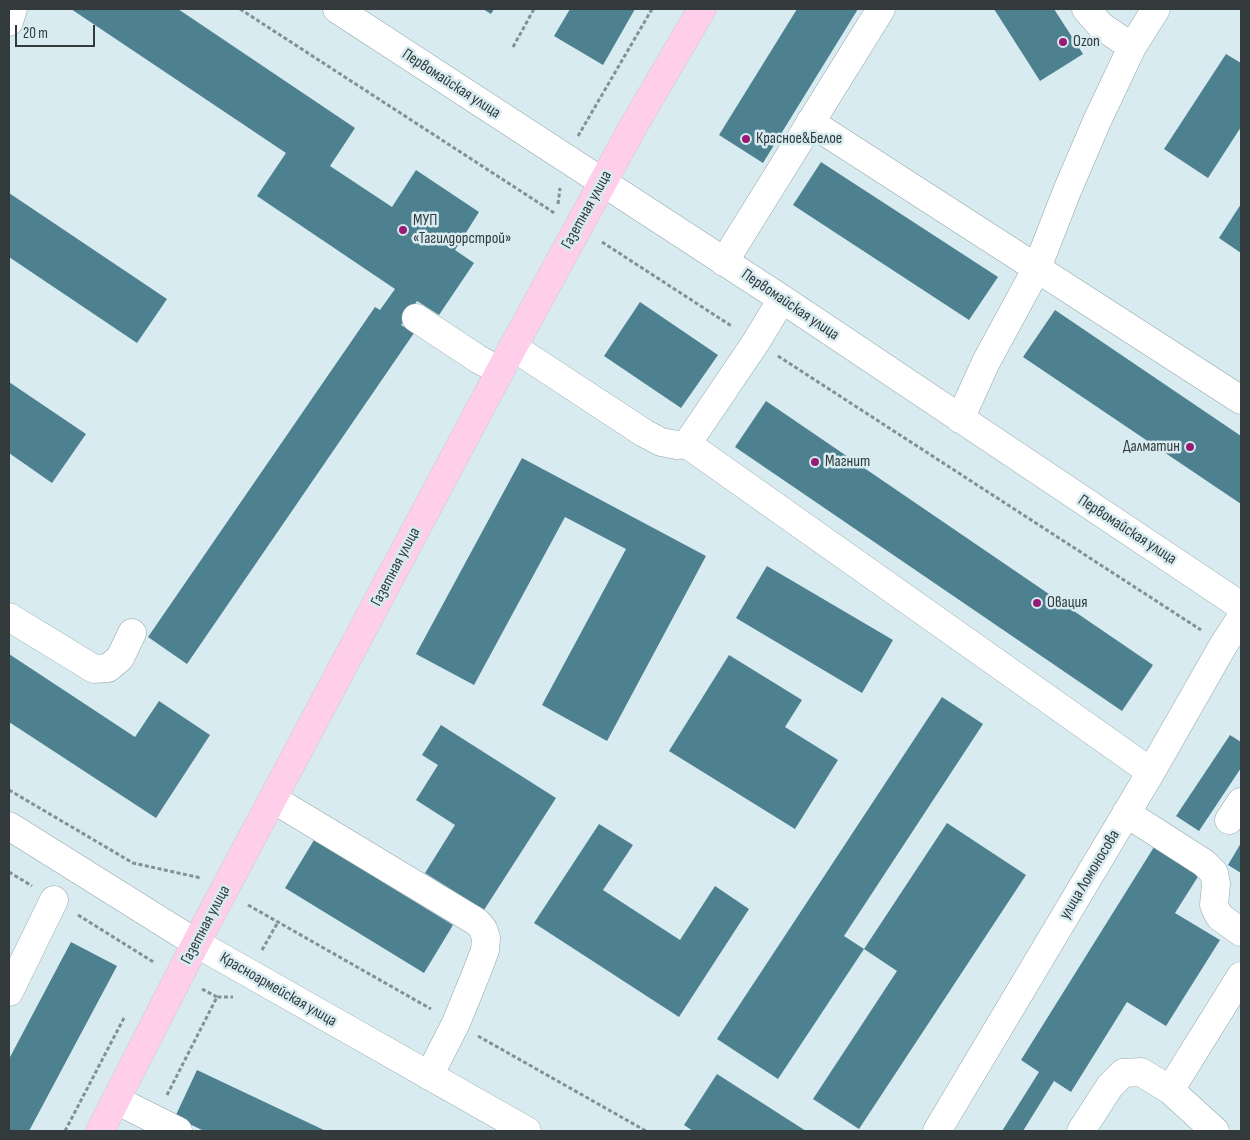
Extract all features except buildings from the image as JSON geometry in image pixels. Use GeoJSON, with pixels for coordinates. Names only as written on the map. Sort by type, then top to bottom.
{"type":"FeatureCollection","features":[{"type":"Feature","properties":{"kind":"main road","name":"Газетная улица"},"geometry":{"type":"LineString","coordinates":[[100,1131],[196,943],[500,371],[634,125],[702,9]]}},
{"type":"Feature","properties":{"kind":"street"},"geometry":{"type":"LineString","coordinates":[[9,22],[13,9]]}},
{"type":"Feature","properties":{"kind":"street","name":"Первомайская улица"},"geometry":{"type":"LineString","coordinates":[[337,9],[782,299],[1241,606]]}},
{"type":"Feature","properties":{"kind":"street"},"geometry":{"type":"LineString","coordinates":[[724,262],[881,9]]}},
{"type":"Feature","properties":{"kind":"street"},"geometry":{"type":"LineString","coordinates":[[1086,9],[1101,26],[1132,47]]}},
{"type":"Feature","properties":{"kind":"street"},"geometry":{"type":"LineString","coordinates":[[960,419],[986,362],[1037,268],[1097,120],[1132,47],[1156,9]]}},
{"type":"Feature","properties":{"kind":"street"},"geometry":{"type":"LineString","coordinates":[[810,122],[1241,400]]}},
{"type":"Feature","properties":{"kind":"street"},"geometry":{"type":"LineString","coordinates":[[687,444],[756,342],[782,299]]}},
{"type":"Feature","properties":{"kind":"street"},"geometry":{"type":"LineString","coordinates":[[416,318],[478,360],[500,371]]}},
{"type":"Feature","properties":{"kind":"street"},"geometry":{"type":"LineString","coordinates":[[513,347],[644,434],[661,442],[677,445],[687,444],[1150,772]]}},
{"type":"Feature","properties":{"kind":"street"},"geometry":{"type":"LineString","coordinates":[[9,617],[94,669],[108,668],[120,658],[132,633]]}},
{"type":"Feature","properties":{"kind":"street","name":"улица Ломоносова"},"geometry":{"type":"LineString","coordinates":[[937,1131],[1241,618]]}},
{"type":"Feature","properties":{"kind":"street"},"geometry":{"type":"LineString","coordinates":[[273,799],[478,922],[483,929],[486,938],[485,950],[456,1024],[429,1076]]}},
{"type":"Feature","properties":{"kind":"street"},"geometry":{"type":"LineString","coordinates":[[1126,813],[1204,863],[1214,873],[1216,884],[1214,905],[1220,917],[1241,932]]}},
{"type":"Feature","properties":{"kind":"street","name":"Красноармейская улица"},"geometry":{"type":"LineString","coordinates":[[9,826],[196,943],[527,1131]]}},
{"type":"Feature","properties":{"kind":"street"},"geometry":{"type":"LineString","coordinates":[[9,992],[54,900]]}},
{"type":"Feature","properties":{"kind":"street"},"geometry":{"type":"LineString","coordinates":[[1170,1090],[1241,976]]}},
{"type":"Feature","properties":{"kind":"street"},"geometry":{"type":"LineString","coordinates":[[1081,1131],[1110,1086],[1123,1073],[1132,1071],[1141,1072],[1170,1090],[1215,1131]]}},
{"type":"Feature","properties":{"kind":"street"},"geometry":{"type":"LineString","coordinates":[[116,1100],[166,1125]]}},
{"type":"Feature","properties":{"kind":"path"},"geometry":{"type":"LineString","coordinates":[[513,47],[534,9]]}},
{"type":"Feature","properties":{"kind":"path"},"geometry":{"type":"LineString","coordinates":[[9,790],[133,863],[199,877],[646,1131]]}},
{"type":"Feature","properties":{"kind":"path"},"geometry":{"type":"LineString","coordinates":[[9,872],[154,962],[217,997],[237,997],[278,922]]}},
{"type":"Feature","properties":{"kind":"path"},"geometry":{"type":"LineString","coordinates":[[166,1125],[217,997]]}},
{"type":"Feature","properties":{"kind":"place","name":"Ozon"},"geometry":{"type":"Point","coordinates":[1063,42]}},
{"type":"Feature","properties":{"kind":"place","name":"Красное&Белое"},"geometry":{"type":"Point","coordinates":[746,139]}},
{"type":"Feature","properties":{"kind":"place","name":"МУП «Тагилдорстрой»"},"geometry":{"type":"Point","coordinates":[403,230]}},
{"type":"Feature","properties":{"kind":"place","name":"Далматин"},"geometry":{"type":"Point","coordinates":[1190,447]}},
{"type":"Feature","properties":{"kind":"place","name":"Магнит"},"geometry":{"type":"Point","coordinates":[815,462]}},
{"type":"Feature","properties":{"kind":"place","name":"Овация"},"geometry":{"type":"Point","coordinates":[1037,603]}}]}
